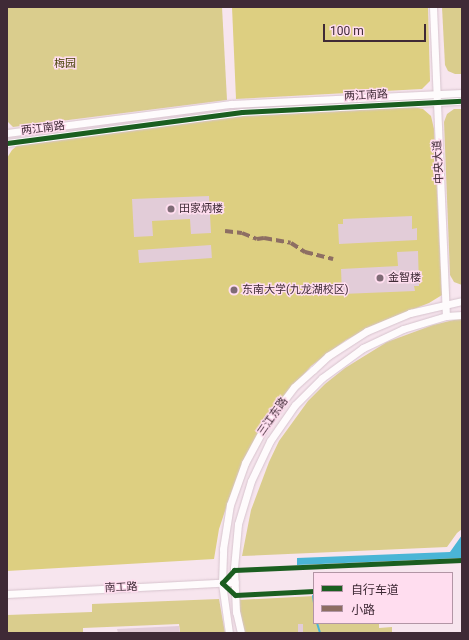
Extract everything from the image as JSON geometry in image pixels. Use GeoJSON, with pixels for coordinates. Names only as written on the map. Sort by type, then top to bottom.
{"type":"FeatureCollection","features":[{"type":"Feature","properties":{"kind":"street","name":"中央大道"},"geometry":{"type":"LineString","coordinates":[[433,7],[446,316]]}},
{"type":"Feature","properties":{"kind":"street","name":"两江南路"},"geometry":{"type":"LineString","coordinates":[[7,133],[231,104],[462,93]]}},
{"type":"Feature","properties":{"kind":"street","name":"两江南路"},"geometry":{"type":"LineString","coordinates":[[7,143],[271,110],[462,101]]}},
{"type":"Feature","properties":{"kind":"street","name":"三江东路"},"geometry":{"type":"LineString","coordinates":[[229,633],[222,583],[223,549],[230,505],[245,463],[266,424],[294,388],[328,356],[367,331],[410,313],[462,301]]}},
{"type":"Feature","properties":{"kind":"street","name":"三江东路"},"geometry":{"type":"LineString","coordinates":[[241,633],[236,612],[234,582],[238,524],[251,481],[270,441],[295,405],[327,374],[363,348],[403,329],[446,316],[462,315]]}},
{"type":"Feature","properties":{"kind":"street","name":"南工路"},"geometry":{"type":"LineString","coordinates":[[7,594],[234,582]]}},
{"type":"Feature","properties":{"kind":"green space","name":"梅园"},"geometry":{"type":"Polygon","coordinates":[[[7,7],[222,7],[227,100],[13,127],[7,121],[7,7]]]}},
{"type":"Feature","properties":{"kind":"green space"},"geometry":{"type":"Polygon","coordinates":[[[442,7],[462,7],[462,74],[455,74],[448,71],[445,65],[442,7]]]}},
{"type":"Feature","properties":{"kind":"green space"},"geometry":{"type":"Polygon","coordinates":[[[454,109],[462,109],[462,285],[454,282],[450,275],[444,122],[447,114],[454,109]]]}},
{"type":"Feature","properties":{"kind":"green space"},"geometry":{"type":"Polygon","coordinates":[[[462,318],[462,529],[457,533],[447,547],[242,556],[251,510],[269,462],[279,441],[308,401],[325,384],[345,368],[387,342],[433,325],[462,318]]]}},
{"type":"Feature","properties":{"kind":"green space"},"geometry":{"type":"Polygon","coordinates":[[[313,596],[313,624],[379,624],[379,628],[392,627],[392,633],[244,633],[238,600],[313,596]]]}},
{"type":"Feature","properties":{"kind":"green space"},"geometry":{"type":"Polygon","coordinates":[[[219,599],[225,633],[180,632],[179,624],[83,628],[83,633],[7,633],[7,615],[92,612],[92,604],[219,599]]]}},
{"type":"Feature","properties":{"kind":"shaded area"},"geometry":{"type":"Polygon","coordinates":[[[232,7],[428,7],[430,81],[422,89],[236,99],[232,7]]]}},
{"type":"Feature","properties":{"kind":"shaded area"},"geometry":{"type":"Polygon","coordinates":[[[413,107],[423,109],[431,116],[434,129],[442,295],[429,303],[384,321],[346,340],[311,366],[272,412],[229,499],[219,529],[214,559],[7,571],[7,158],[12,150],[19,144],[244,116],[413,107]]]}},
{"type":"Feature","properties":{"kind":"water"},"geometry":{"type":"Polygon","coordinates":[[[462,535],[462,558],[297,565],[297,558],[450,552],[462,535]]]}},
{"type":"Feature","properties":{"kind":"building","name":"田家炳楼"},"geometry":{"type":"Polygon","coordinates":[[[209,196],[211,233],[191,234],[190,219],[152,221],[153,236],[134,237],[132,199],[209,196]]]}},
{"type":"Feature","properties":{"kind":"building"},"geometry":{"type":"Polygon","coordinates":[[[412,216],[412,229],[417,228],[417,240],[339,244],[338,224],[343,224],[343,219],[412,216]]]}},
{"type":"Feature","properties":{"kind":"building","name":"田家炳楼"},"geometry":{"type":"Polygon","coordinates":[[[211,245],[212,258],[139,263],[138,250],[211,245]]]}},
{"type":"Feature","properties":{"kind":"building","name":"金智楼"},"geometry":{"type":"Polygon","coordinates":[[[418,251],[419,286],[414,286],[415,291],[342,294],[341,269],[398,266],[397,252],[418,251]]]}},
{"type":"Feature","properties":{"kind":"building"},"geometry":{"type":"Polygon","coordinates":[[[298,624],[303,624],[303,633],[298,633],[298,624]]]}},
{"type":"Feature","properties":{"kind":"building"},"geometry":{"type":"Polygon","coordinates":[[[179,626],[180,633],[118,633],[117,629],[179,626]]]}},
{"type":"Feature","properties":{"kind":"waterway"},"geometry":{"type":"LineString","coordinates":[[317,624],[320,633]]}},
{"type":"Feature","properties":{"kind":"marked path"},"geometry":{"type":"LineString","coordinates":[[225,231],[242,233],[257,239],[264,238],[291,243],[305,252],[333,259]]}},
{"type":"Feature","properties":{"kind":"cycle path"},"geometry":{"type":"LineString","coordinates":[[7,143],[242,112],[462,101]]}},
{"type":"Feature","properties":{"kind":"cycle path"},"geometry":{"type":"LineString","coordinates":[[313,591],[235,595],[222,583],[234,570],[462,560]]}},
{"type":"Feature","properties":{"kind":"place","name":"田家炳楼"},"geometry":{"type":"Point","coordinates":[171,209]}},
{"type":"Feature","properties":{"kind":"place","name":"金智楼"},"geometry":{"type":"Point","coordinates":[380,278]}},
{"type":"Feature","properties":{"kind":"place","name":"东南大学(九龙湖校区)"},"geometry":{"type":"Point","coordinates":[234,290]}}]}
